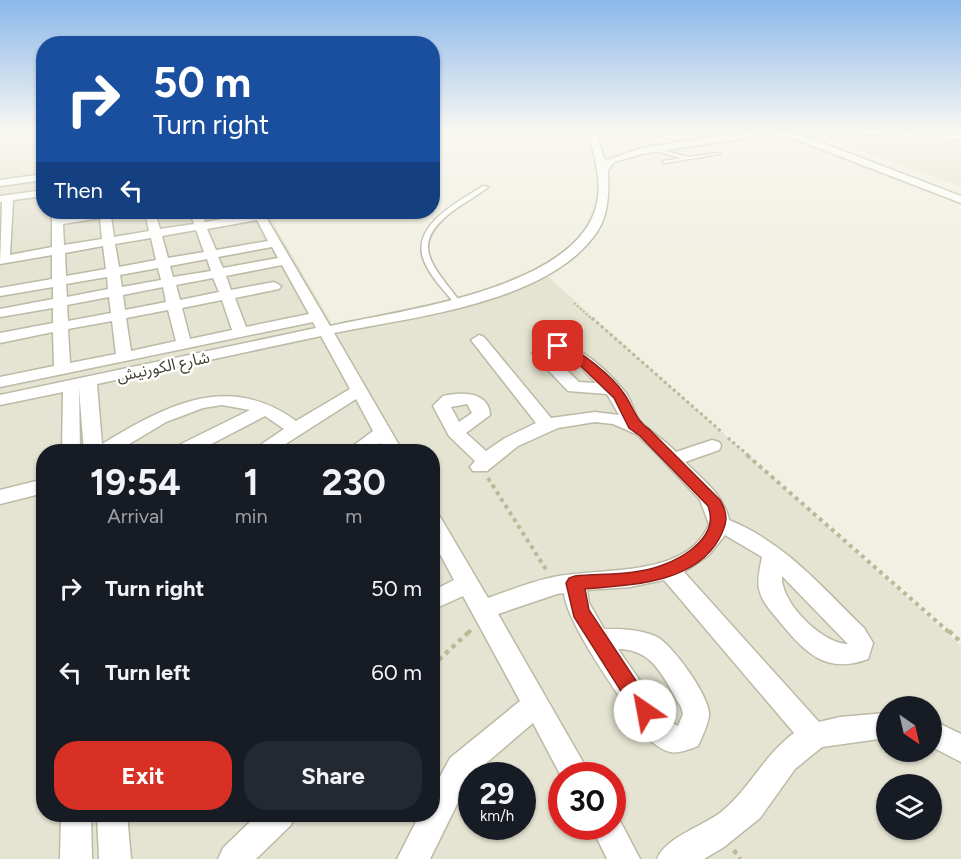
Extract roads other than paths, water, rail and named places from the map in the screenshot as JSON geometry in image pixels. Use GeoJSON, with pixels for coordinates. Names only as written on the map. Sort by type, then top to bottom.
{"type":"FeatureCollection","features":[{"type":"Feature","properties":{"kind":"street","name":"شارع الكورنيش"},"geometry":{"type":"LineString","coordinates":[[0,382],[67,377],[89,381],[292,330],[457,303],[507,288],[556,265],[582,244],[596,228],[602,214],[602,171]]}},
{"type":"Feature","properties":{"kind":"street"},"geometry":{"type":"LineString","coordinates":[[887,171],[961,200]]}},
{"type":"Feature","properties":{"kind":"street"},"geometry":{"type":"LineString","coordinates":[[912,171],[961,190]]}},
{"type":"Feature","properties":{"kind":"street"},"geometry":{"type":"LineString","coordinates":[[0,183],[36,178]]}},
{"type":"Feature","properties":{"kind":"street"},"geometry":{"type":"LineString","coordinates":[[36,194],[4,199],[2,259],[234,219]]}},
{"type":"Feature","properties":{"kind":"street"},"geometry":{"type":"LineString","coordinates":[[57,219],[61,327],[67,377],[71,444]]}},
{"type":"Feature","properties":{"kind":"street"},"geometry":{"type":"LineString","coordinates":[[106,219],[124,357]]}},
{"type":"Feature","properties":{"kind":"street"},"geometry":{"type":"LineString","coordinates":[[152,219],[184,344]]}},
{"type":"Feature","properties":{"kind":"street"},"geometry":{"type":"LineString","coordinates":[[198,219],[241,333]]}},
{"type":"Feature","properties":{"kind":"street"},"geometry":{"type":"LineString","coordinates":[[262,219],[389,444]]}},
{"type":"Feature","properties":{"kind":"street"},"geometry":{"type":"LineString","coordinates":[[0,292],[275,243]]}},
{"type":"Feature","properties":{"kind":"street"},"geometry":{"type":"LineString","coordinates":[[0,313],[285,261]]}},
{"type":"Feature","properties":{"kind":"street"},"geometry":{"type":"LineString","coordinates":[[0,338],[274,286]]}},
{"type":"Feature","properties":{"kind":"street","name":"شارع الكورنيش"},"geometry":{"type":"LineString","coordinates":[[0,400],[124,357],[241,333],[292,330]]}},
{"type":"Feature","properties":{"kind":"street"},"geometry":{"type":"LineString","coordinates":[[479,340],[546,425]]}},
{"type":"Feature","properties":{"kind":"street"},"geometry":{"type":"LineString","coordinates":[[89,381],[93,444]]}},
{"type":"Feature","properties":{"kind":"street"},"geometry":{"type":"LineString","coordinates":[[611,389],[625,405],[633,425]]}},
{"type":"Feature","properties":{"kind":"street"},"geometry":{"type":"LineString","coordinates":[[272,444],[359,390]]}},
{"type":"Feature","properties":{"kind":"street"},"geometry":{"type":"LineString","coordinates":[[116,444],[170,413],[196,403],[216,400],[265,409],[297,429]]}},
{"type":"Feature","properties":{"kind":"street"},"geometry":{"type":"LineString","coordinates":[[196,444],[265,409]]}},
{"type":"Feature","properties":{"kind":"street"},"geometry":{"type":"LineString","coordinates":[[455,432],[483,464],[516,437],[546,425],[600,418],[633,425],[645,433],[715,504],[719,524],[709,542],[694,556],[669,570],[640,578],[565,584],[485,613]]}},
{"type":"Feature","properties":{"kind":"street"},"geometry":{"type":"LineString","coordinates":[[365,444],[382,432]]}},
{"type":"Feature","properties":{"kind":"street"},"geometry":{"type":"LineString","coordinates":[[672,460],[712,446]]}},
{"type":"Feature","properties":{"kind":"street"},"geometry":{"type":"LineString","coordinates":[[0,497],[36,488]]}},
{"type":"Feature","properties":{"kind":"street"},"geometry":{"type":"LineString","coordinates":[[719,524],[746,535],[774,554]]}},
{"type":"Feature","properties":{"kind":"street"},"geometry":{"type":"LineString","coordinates":[[440,534],[569,762]]}},
{"type":"Feature","properties":{"kind":"street"},"geometry":{"type":"LineString","coordinates":[[669,570],[814,737]]}},
{"type":"Feature","properties":{"kind":"street"},"geometry":{"type":"LineString","coordinates":[[440,597],[468,584]]}},
{"type":"Feature","properties":{"kind":"street"},"geometry":{"type":"LineString","coordinates":[[565,584],[598,639]]}},
{"type":"Feature","properties":{"kind":"street"},"geometry":{"type":"LineString","coordinates":[[440,807],[460,768],[536,704]]}},
{"type":"Feature","properties":{"kind":"street"},"geometry":{"type":"LineString","coordinates":[[673,859],[714,837],[732,823],[767,786],[787,756],[814,737],[835,731],[876,727]]}},
{"type":"Feature","properties":{"kind":"street"},"geometry":{"type":"LineString","coordinates":[[942,739],[961,749]]}},
{"type":"Feature","properties":{"kind":"street"},"geometry":{"type":"LineString","coordinates":[[76,822],[76,859]]}},
{"type":"Feature","properties":{"kind":"street"},"geometry":{"type":"LineString","coordinates":[[113,822],[115,859]]}},
{"type":"Feature","properties":{"kind":"street"},"geometry":{"type":"LineString","coordinates":[[234,859],[272,822]]}},
{"type":"Feature","properties":{"kind":"street"},"geometry":{"type":"LineString","coordinates":[[413,859],[432,822]]}},
{"type":"Feature","properties":{"kind":"street"},"geometry":{"type":"LineString","coordinates":[[614,840],[624,859]]}},
{"type":"Feature","properties":{"kind":"lane"},"geometry":{"type":"LineString","coordinates":[[457,303],[428,261],[423,243],[431,227],[485,187]]}}]}
